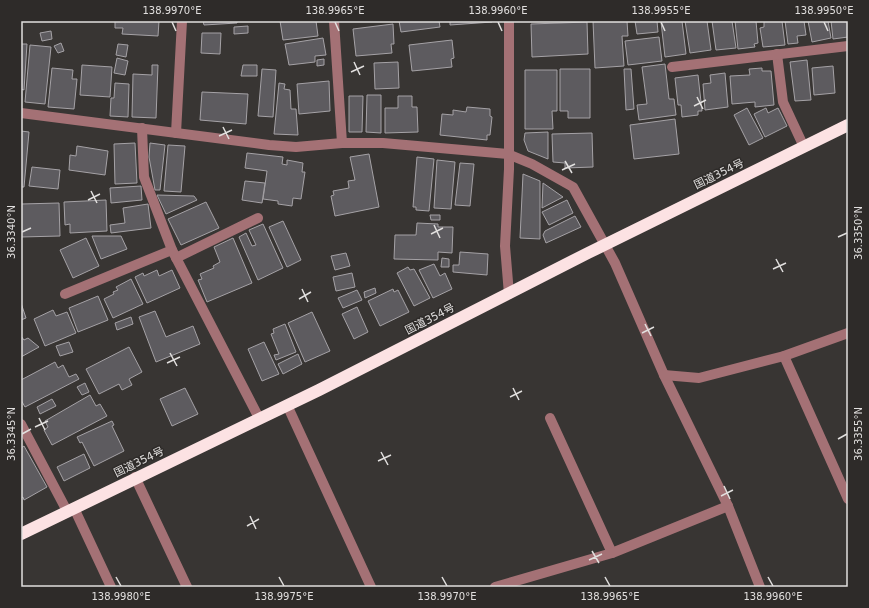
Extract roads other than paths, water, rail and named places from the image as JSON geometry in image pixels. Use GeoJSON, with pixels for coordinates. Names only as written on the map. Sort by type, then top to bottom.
{"type":"FeatureCollection","features":[{"type":"Feature","properties":{"kind":"highway","name":"国道354号"},"geometry":{"type":"LineString","coordinates":[[21,534],[287,405],[848,125]]}},
{"type":"Feature","properties":{"kind":"street"},"geometry":{"type":"LineString","coordinates":[[176,133],[182,21]]}},
{"type":"Feature","properties":{"kind":"street"},"geometry":{"type":"LineString","coordinates":[[334,21],[342,144]]}},
{"type":"Feature","properties":{"kind":"street"},"geometry":{"type":"LineString","coordinates":[[509,21],[509,169],[505,246],[509,294]]}},
{"type":"Feature","properties":{"kind":"street"},"geometry":{"type":"LineString","coordinates":[[672,67],[848,46]]}},
{"type":"Feature","properties":{"kind":"street"},"geometry":{"type":"LineString","coordinates":[[777,54],[783,102],[804,147]]}},
{"type":"Feature","properties":{"kind":"street"},"geometry":{"type":"LineString","coordinates":[[21,113],[296,147],[383,143],[508,154],[532,164],[573,187],[615,263],[664,375],[728,506],[758,586]]}},
{"type":"Feature","properties":{"kind":"street"},"geometry":{"type":"LineString","coordinates":[[142,128],[144,177],[174,254],[259,418]]}},
{"type":"Feature","properties":{"kind":"street"},"geometry":{"type":"LineString","coordinates":[[65,294],[174,254],[258,218]]}},
{"type":"Feature","properties":{"kind":"street"},"geometry":{"type":"LineString","coordinates":[[664,375],[699,378],[784,356],[848,333]]}},
{"type":"Feature","properties":{"kind":"street"},"geometry":{"type":"LineString","coordinates":[[784,356],[848,499]]}},
{"type":"Feature","properties":{"kind":"street"},"geometry":{"type":"LineString","coordinates":[[287,405],[371,587]]}},
{"type":"Feature","properties":{"kind":"street"},"geometry":{"type":"LineString","coordinates":[[550,418],[612,553]]}},
{"type":"Feature","properties":{"kind":"street"},"geometry":{"type":"LineString","coordinates":[[21,424],[70,510],[111,587]]}},
{"type":"Feature","properties":{"kind":"street"},"geometry":{"type":"LineString","coordinates":[[135,478],[188,587]]}},
{"type":"Feature","properties":{"kind":"street"},"geometry":{"type":"LineString","coordinates":[[495,587],[612,553],[728,506]]}}]}
